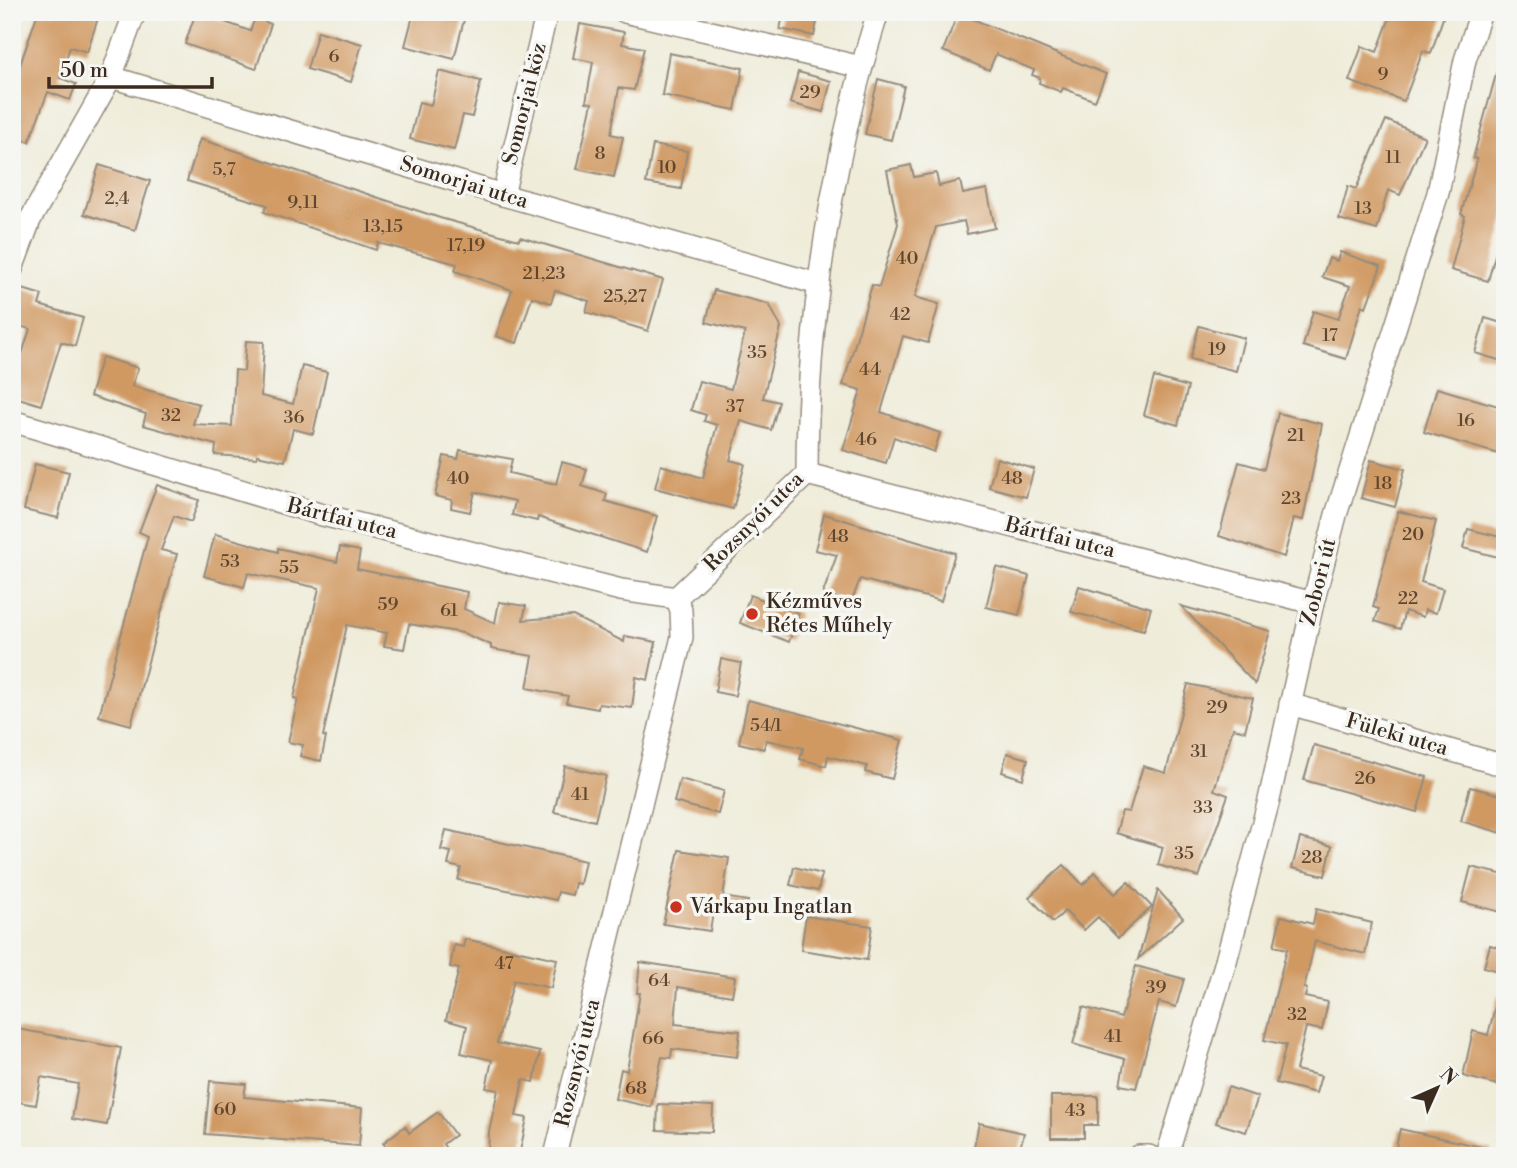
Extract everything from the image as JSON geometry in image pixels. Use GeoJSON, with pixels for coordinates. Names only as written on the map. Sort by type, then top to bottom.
{"type":"FeatureCollection","features":[{"type":"Feature","properties":{"kind":"street"},"geometry":{"type":"LineString","coordinates":[[12,269],[30,220],[111,77],[135,12]]}},
{"type":"Feature","properties":{"kind":"street","name":"Somorjai köz"},"geometry":{"type":"LineString","coordinates":[[503,195],[547,12]]}},
{"type":"Feature","properties":{"kind":"street"},"geometry":{"type":"LineString","coordinates":[[625,12],[861,67]]}},
{"type":"Feature","properties":{"kind":"street","name":"Rozsnyói utca"},"geometry":{"type":"LineString","coordinates":[[555,1156],[682,636],[681,610],[676,598],[807,474],[807,396],[818,284],[844,135],[878,12]]}},
{"type":"Feature","properties":{"kind":"street","name":"Zobori út"},"geometry":{"type":"LineString","coordinates":[[1167,1156],[1233,934],[1269,800],[1313,603],[1336,515],[1438,193],[1465,60],[1481,12]]}},
{"type":"Feature","properties":{"kind":"street","name":"Somorjai utca"},"geometry":{"type":"LineString","coordinates":[[111,77],[503,195],[818,284]]}},
{"type":"Feature","properties":{"kind":"street","name":"Bártfai utca"},"geometry":{"type":"LineString","coordinates":[[12,421],[319,514],[621,590],[676,598]]}},
{"type":"Feature","properties":{"kind":"street","name":"Bártfai utca"},"geometry":{"type":"LineString","coordinates":[[807,474],[1313,603]]}},
{"type":"Feature","properties":{"kind":"street","name":"Füleki utca"},"geometry":{"type":"LineString","coordinates":[[1290,704],[1505,766]]}},
{"type":"Feature","properties":{"kind":"street"},"geometry":{"type":"LineString","coordinates":[[1139,1156],[1149,1156]]}},
{"type":"Feature","properties":{"kind":"building"},"geometry":{"type":"Polygon","coordinates":[[[38,12],[100,12],[87,52],[70,47],[60,78],[76,84],[70,100],[48,92],[29,142],[12,135],[12,89],[38,12]]]}},
{"type":"Feature","properties":{"kind":"building"},"geometry":{"type":"Polygon","coordinates":[[[196,12],[218,12],[216,19],[250,31],[255,18],[271,24],[256,69],[185,44],[196,12]]]}},
{"type":"Feature","properties":{"kind":"building"},"geometry":{"type":"Polygon","coordinates":[[[414,12],[466,12],[454,59],[405,46],[414,12]]]}},
{"type":"Feature","properties":{"kind":"building"},"geometry":{"type":"Polygon","coordinates":[[[784,12],[819,12],[814,36],[780,29],[784,12]]]}},
{"type":"Feature","properties":{"kind":"building"},"geometry":{"type":"Polygon","coordinates":[[[1392,12],[1445,12],[1431,53],[1423,51],[1404,101],[1349,81],[1362,46],[1377,52],[1392,12]]]}},
{"type":"Feature","properties":{"kind":"building"},"geometry":{"type":"Polygon","coordinates":[[[958,13],[1106,74],[1095,101],[1063,88],[1061,92],[1039,83],[1040,78],[1032,75],[1034,70],[996,54],[989,70],[943,51],[958,13]]]}},
{"type":"Feature","properties":{"kind":"building"},"geometry":{"type":"Polygon","coordinates":[[[580,24],[624,32],[622,44],[644,48],[634,90],[619,88],[611,134],[623,137],[614,177],[577,169],[592,103],[586,102],[593,62],[573,58],[580,24]]]}},
{"type":"Feature","properties":{"kind":"building"},"geometry":{"type":"Polygon","coordinates":[[[318,31],[362,44],[351,82],[307,69],[318,31]]]}},
{"type":"Feature","properties":{"kind":"building"},"geometry":{"type":"Polygon","coordinates":[[[669,53],[743,68],[735,110],[662,95],[669,53]]]}},
{"type":"Feature","properties":{"kind":"building"},"geometry":{"type":"Polygon","coordinates":[[[1500,60],[1505,61],[1505,219],[1488,281],[1451,270],[1465,216],[1461,214],[1477,159],[1473,158],[1500,60]]]}},
{"type":"Feature","properties":{"kind":"building"},"geometry":{"type":"Polygon","coordinates":[[[439,71],[481,81],[472,117],[463,115],[454,150],[410,139],[419,102],[431,105],[439,71]]]}},
{"type":"Feature","properties":{"kind":"building"},"geometry":{"type":"Polygon","coordinates":[[[798,72],[831,81],[823,112],[790,103],[798,72]]]}},
{"type":"Feature","properties":{"kind":"building"},"geometry":{"type":"Polygon","coordinates":[[[878,79],[904,86],[891,140],[865,134],[878,79]]]}},
{"type":"Feature","properties":{"kind":"building"},"geometry":{"type":"Polygon","coordinates":[[[1386,120],[1425,137],[1400,195],[1388,190],[1377,230],[1339,219],[1348,186],[1356,189],[1386,120]]]}},
{"type":"Feature","properties":{"kind":"building"},"geometry":{"type":"Polygon","coordinates":[[[200,139],[440,218],[519,240],[520,237],[663,280],[648,331],[586,312],[589,301],[555,290],[551,303],[532,297],[517,343],[496,336],[512,290],[455,271],[457,264],[378,243],[376,250],[264,212],[267,205],[187,181],[200,139]]]}},
{"type":"Feature","properties":{"kind":"building"},"geometry":{"type":"Polygon","coordinates":[[[653,145],[687,151],[681,189],[646,183],[653,145]]]}},
{"type":"Feature","properties":{"kind":"building"},"geometry":{"type":"Polygon","coordinates":[[[99,165],[150,181],[135,230],[84,214],[99,165]]]}},
{"type":"Feature","properties":{"kind":"building"},"geometry":{"type":"Polygon","coordinates":[[[911,165],[914,177],[936,173],[939,186],[960,181],[963,194],[987,189],[995,228],[967,234],[964,221],[936,227],[915,297],[939,304],[928,343],[903,336],[881,412],[940,433],[934,452],[894,437],[886,463],[843,450],[861,390],[843,385],[872,285],[879,287],[898,224],[887,170],[911,165]]]}},
{"type":"Feature","properties":{"kind":"building"},"geometry":{"type":"Polygon","coordinates":[[[1340,252],[1381,266],[1366,307],[1362,305],[1346,359],[1303,346],[1313,311],[1338,319],[1350,286],[1322,277],[1329,258],[1337,261],[1340,252]]]}},
{"type":"Feature","properties":{"kind":"building"},"geometry":{"type":"Polygon","coordinates":[[[19,288],[42,295],[39,305],[83,318],[75,346],[61,342],[41,405],[12,396],[12,385],[30,329],[12,324],[12,309],[19,288]]]}},
{"type":"Feature","properties":{"kind":"building"},"geometry":{"type":"Polygon","coordinates":[[[714,290],[769,304],[781,327],[763,398],[779,402],[771,430],[741,421],[730,460],[745,464],[733,509],[655,488],[661,465],[703,478],[717,425],[704,421],[706,415],[691,410],[699,381],[731,389],[745,332],[706,322],[714,290]]]}},
{"type":"Feature","properties":{"kind":"building"},"geometry":{"type":"Polygon","coordinates":[[[1485,318],[1505,324],[1505,362],[1475,353],[1485,318]]]}},
{"type":"Feature","properties":{"kind":"building"},"geometry":{"type":"Polygon","coordinates":[[[1199,326],[1244,338],[1236,371],[1190,359],[1199,326]]]}},
{"type":"Feature","properties":{"kind":"building"},"geometry":{"type":"Polygon","coordinates":[[[246,341],[264,342],[261,396],[293,404],[302,366],[327,372],[313,434],[293,429],[285,461],[257,455],[257,458],[215,455],[216,445],[143,425],[146,414],[90,396],[102,357],[138,368],[132,386],[199,404],[193,424],[232,426],[235,370],[244,371],[246,341]]]}},
{"type":"Feature","properties":{"kind":"building"},"geometry":{"type":"Polygon","coordinates":[[[1154,377],[1188,387],[1178,425],[1144,415],[1154,377]]]}},
{"type":"Feature","properties":{"kind":"building"},"geometry":{"type":"Polygon","coordinates":[[[1437,388],[1505,408],[1505,456],[1424,432],[1437,388]]]}},
{"type":"Feature","properties":{"kind":"building"},"geometry":{"type":"Polygon","coordinates":[[[1278,413],[1322,424],[1303,520],[1294,518],[1284,557],[1219,536],[1239,462],[1264,469],[1278,413]]]}},
{"type":"Feature","properties":{"kind":"building"},"geometry":{"type":"Polygon","coordinates":[[[460,450],[512,459],[509,473],[556,484],[562,462],[587,469],[582,486],[607,494],[605,501],[657,516],[647,552],[538,517],[537,521],[512,515],[515,501],[475,492],[470,512],[451,508],[452,500],[435,496],[444,456],[458,459],[460,450]]]}},
{"type":"Feature","properties":{"kind":"building"},"geometry":{"type":"Polygon","coordinates":[[[997,458],[1034,469],[1026,497],[989,487],[997,458]]]}},
{"type":"Feature","properties":{"kind":"building"},"geometry":{"type":"Polygon","coordinates":[[[1371,460],[1405,469],[1395,507],[1361,498],[1371,460]]]}},
{"type":"Feature","properties":{"kind":"building"},"geometry":{"type":"Polygon","coordinates":[[[35,464],[69,472],[58,518],[24,510],[35,464]]]}},
{"type":"Feature","properties":{"kind":"building"},"geometry":{"type":"Polygon","coordinates":[[[157,485],[199,500],[191,522],[174,516],[161,550],[177,554],[131,725],[99,716],[148,536],[139,532],[157,485]]]}},
{"type":"Feature","properties":{"kind":"building"},"geometry":{"type":"Polygon","coordinates":[[[1398,511],[1436,521],[1421,582],[1443,589],[1436,613],[1425,610],[1423,617],[1405,611],[1400,629],[1375,621],[1379,609],[1373,607],[1398,511]]]}},
{"type":"Feature","properties":{"kind":"building"},"geometry":{"type":"Polygon","coordinates":[[[824,514],[955,553],[941,601],[860,579],[851,603],[823,593],[837,555],[815,550],[824,514]]]}},
{"type":"Feature","properties":{"kind":"building"},"geometry":{"type":"Polygon","coordinates":[[[1468,529],[1505,538],[1502,558],[1463,548],[1468,529]]]}},
{"type":"Feature","properties":{"kind":"building"},"geometry":{"type":"Polygon","coordinates":[[[215,534],[278,552],[278,548],[337,562],[340,547],[360,551],[357,569],[467,592],[464,609],[495,623],[499,602],[526,606],[523,620],[573,616],[624,642],[625,636],[656,642],[648,680],[636,677],[632,708],[599,704],[598,709],[566,703],[568,696],[527,688],[533,656],[491,649],[491,645],[463,633],[409,624],[404,649],[384,646],[387,633],[347,625],[323,736],[326,737],[321,761],[300,756],[303,745],[288,742],[298,699],[294,698],[319,588],[248,573],[244,587],[204,576],[215,534]]]}},
{"type":"Feature","properties":{"kind":"building"},"geometry":{"type":"Polygon","coordinates":[[[996,567],[1029,576],[1019,615],[986,607],[996,567]]]}},
{"type":"Feature","properties":{"kind":"building"},"geometry":{"type":"Polygon","coordinates":[[[1079,586],[1151,608],[1144,630],[1071,612],[1079,586]]]}},
{"type":"Feature","properties":{"kind":"building"},"geometry":{"type":"Polygon","coordinates":[[[750,595],[799,613],[789,642],[740,623],[750,595]]]}},
{"type":"Feature","properties":{"kind":"building"},"geometry":{"type":"Polygon","coordinates":[[[1181,606],[1270,631],[1255,684],[1181,606]]]}},
{"type":"Feature","properties":{"kind":"building"},"geometry":{"type":"Polygon","coordinates":[[[721,659],[741,663],[735,696],[715,692],[721,659]]]}},
{"type":"Feature","properties":{"kind":"building"},"geometry":{"type":"Polygon","coordinates":[[[1188,684],[1253,698],[1245,731],[1233,728],[1214,790],[1228,795],[1199,877],[1158,865],[1163,847],[1116,833],[1122,811],[1129,812],[1143,766],[1166,773],[1188,684]]]}},
{"type":"Feature","properties":{"kind":"building"},"geometry":{"type":"Polygon","coordinates":[[[748,700],[902,740],[892,779],[865,772],[867,766],[828,756],[826,766],[800,759],[803,748],[766,740],[764,749],[739,743],[748,700]]]}},
{"type":"Feature","properties":{"kind":"building"},"geometry":{"type":"Polygon","coordinates":[[[1314,745],[1427,777],[1417,812],[1304,780],[1314,745]]]}},
{"type":"Feature","properties":{"kind":"building"},"geometry":{"type":"Polygon","coordinates":[[[1007,753],[1028,759],[1023,779],[1002,772],[1007,753]]]}},
{"type":"Feature","properties":{"kind":"building"},"geometry":{"type":"Polygon","coordinates":[[[565,766],[606,776],[595,821],[554,812],[565,766]]]}},
{"type":"Feature","properties":{"kind":"building"},"geometry":{"type":"Polygon","coordinates":[[[680,779],[724,791],[718,814],[674,802],[680,779]]]}},
{"type":"Feature","properties":{"kind":"building"},"geometry":{"type":"Polygon","coordinates":[[[1470,787],[1505,796],[1505,834],[1461,821],[1470,787]]]}},
{"type":"Feature","properties":{"kind":"building"},"geometry":{"type":"Polygon","coordinates":[[[446,830],[585,861],[580,884],[575,883],[572,895],[558,892],[556,900],[458,880],[461,868],[448,865],[451,852],[441,850],[446,830]]]}},
{"type":"Feature","properties":{"kind":"building"},"geometry":{"type":"Polygon","coordinates":[[[1300,838],[1332,846],[1325,876],[1292,868],[1300,838]]]}},
{"type":"Feature","properties":{"kind":"building"},"geometry":{"type":"Polygon","coordinates":[[[679,850],[729,858],[723,897],[748,901],[746,917],[713,912],[710,931],[663,924],[679,850]]]}},
{"type":"Feature","properties":{"kind":"building"},"geometry":{"type":"Polygon","coordinates":[[[1064,865],[1083,885],[1095,872],[1115,894],[1128,882],[1152,907],[1118,938],[1098,917],[1084,930],[1065,911],[1053,922],[1029,897],[1064,865]]]}},
{"type":"Feature","properties":{"kind":"building"},"geometry":{"type":"Polygon","coordinates":[[[794,867],[822,874],[818,891],[790,885],[794,867]]]}},
{"type":"Feature","properties":{"kind":"building"},"geometry":{"type":"Polygon","coordinates":[[[1471,867],[1505,875],[1505,913],[1462,902],[1471,867]]]}},
{"type":"Feature","properties":{"kind":"building"},"geometry":{"type":"Polygon","coordinates":[[[1158,890],[1183,918],[1138,959],[1158,890]]]}},
{"type":"Feature","properties":{"kind":"building"},"geometry":{"type":"Polygon","coordinates":[[[1316,909],[1372,923],[1365,954],[1315,941],[1304,988],[1307,989],[1305,997],[1328,1002],[1322,1030],[1306,1027],[1296,1070],[1321,1076],[1316,1093],[1276,1083],[1286,1045],[1264,1040],[1287,949],[1274,946],[1281,916],[1313,924],[1316,909]]]}},
{"type":"Feature","properties":{"kind":"building"},"geometry":{"type":"Polygon","coordinates":[[[806,916],[872,926],[867,960],[801,950],[806,916]]]}},
{"type":"Feature","properties":{"kind":"building"},"geometry":{"type":"Polygon","coordinates":[[[465,939],[557,959],[551,988],[514,980],[497,1043],[540,1052],[534,1082],[523,1080],[516,1116],[527,1118],[519,1156],[488,1156],[489,1132],[498,1090],[486,1088],[492,1060],[461,1053],[467,1026],[446,1020],[459,969],[450,967],[454,945],[463,947],[465,939]]]}},
{"type":"Feature","properties":{"kind":"building"},"geometry":{"type":"Polygon","coordinates":[[[1490,945],[1505,949],[1505,973],[1484,967],[1490,945]]]}},
{"type":"Feature","properties":{"kind":"building"},"geometry":{"type":"Polygon","coordinates":[[[640,962],[735,977],[732,996],[678,987],[675,1024],[740,1031],[737,1057],[672,1049],[671,1058],[662,1057],[651,1107],[615,1099],[621,1069],[627,1071],[640,993],[637,993],[640,962]]]}},
{"type":"Feature","properties":{"kind":"building"},"geometry":{"type":"Polygon","coordinates":[[[1136,966],[1184,979],[1176,1007],[1159,1002],[1136,1088],[1120,1085],[1125,1059],[1073,1044],[1083,1007],[1121,1018],[1136,966]]]}},
{"type":"Feature","properties":{"kind":"building"},"geometry":{"type":"Polygon","coordinates":[[[1498,995],[1505,996],[1505,1087],[1463,1076],[1473,1031],[1488,1035],[1498,995]]]}},
{"type":"Feature","properties":{"kind":"building"},"geometry":{"type":"Polygon","coordinates":[[[12,1028],[121,1048],[107,1125],[72,1119],[78,1084],[41,1077],[36,1105],[12,1101],[12,1028]]]}},
{"type":"Feature","properties":{"kind":"building"},"geometry":{"type":"Polygon","coordinates":[[[210,1081],[246,1084],[244,1097],[362,1108],[359,1146],[205,1134],[210,1081]]]}},
{"type":"Feature","properties":{"kind":"building"},"geometry":{"type":"Polygon","coordinates":[[[1228,1087],[1258,1097],[1246,1132],[1216,1123],[1228,1087]]]}},
{"type":"Feature","properties":{"kind":"building"},"geometry":{"type":"Polygon","coordinates":[[[1051,1096],[1098,1096],[1098,1125],[1084,1125],[1084,1138],[1051,1138],[1051,1096]]]}},
{"type":"Feature","properties":{"kind":"building"},"geometry":{"type":"Polygon","coordinates":[[[658,1104],[713,1106],[712,1132],[657,1130],[658,1104]]]}},
{"type":"Feature","properties":{"kind":"building"},"geometry":{"type":"Polygon","coordinates":[[[438,1112],[455,1135],[443,1144],[451,1156],[393,1156],[383,1143],[405,1126],[409,1133],[438,1112]]]}},
{"type":"Feature","properties":{"kind":"building"},"geometry":{"type":"Polygon","coordinates":[[[979,1123],[1024,1133],[1018,1156],[972,1156],[979,1123]]]}},
{"type":"Feature","properties":{"kind":"building"},"geometry":{"type":"Polygon","coordinates":[[[1400,1129],[1491,1149],[1490,1156],[1443,1156],[1423,1151],[1422,1156],[1394,1156],[1400,1129]]]}},
{"type":"Feature","properties":{"kind":"place","name":"Kézműves Rétes Műhely"},"geometry":{"type":"Point","coordinates":[752,614]}},
{"type":"Feature","properties":{"kind":"place","name":"Várkapu Ingatlan"},"geometry":{"type":"Point","coordinates":[676,907]}}]}
